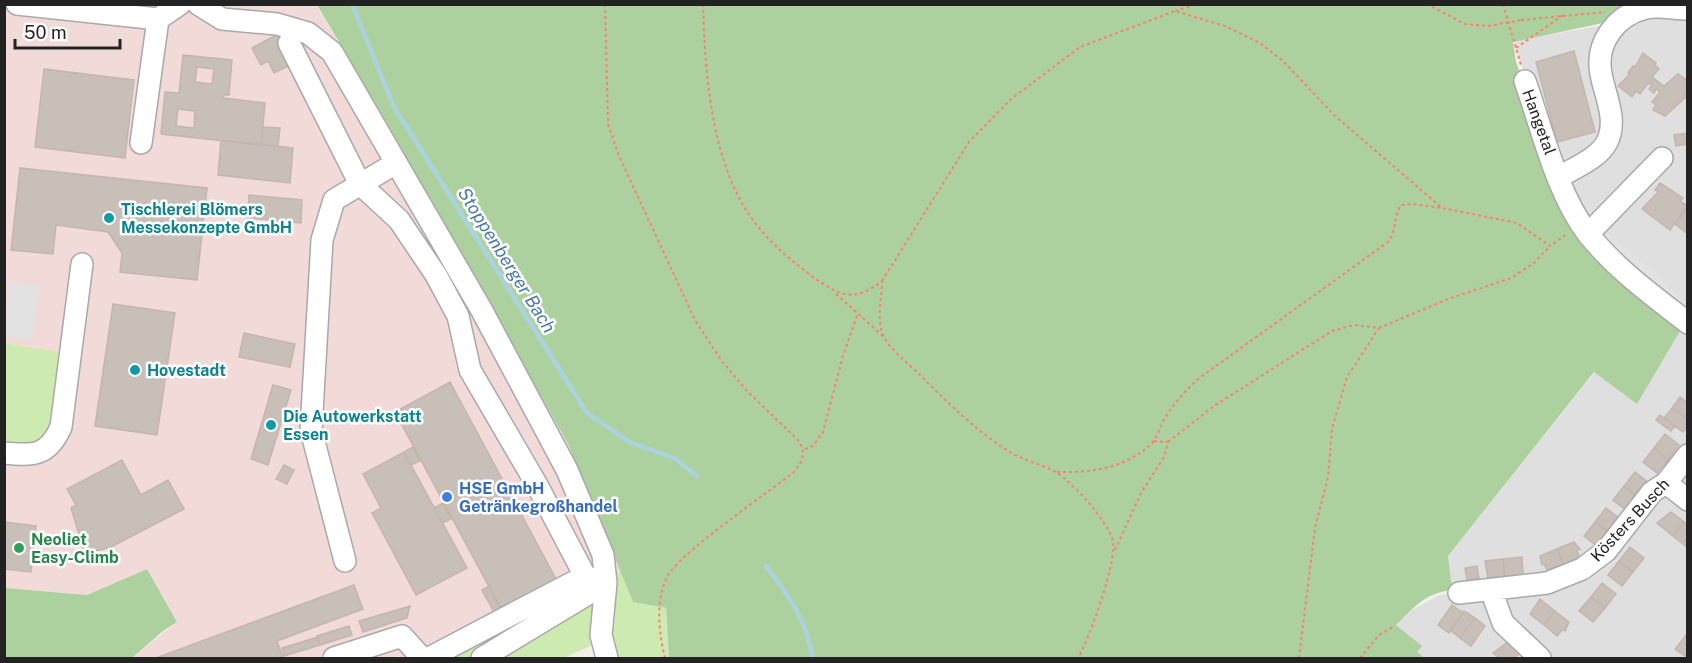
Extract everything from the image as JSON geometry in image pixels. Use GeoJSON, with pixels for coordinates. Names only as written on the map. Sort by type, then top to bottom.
{"type":"FeatureCollection","features":[{"type":"Feature","properties":{"kind":"street"},"geometry":{"type":"LineString","coordinates":[[17,4],[158,19],[180,4]]}},
{"type":"Feature","properties":{"kind":"street"},"geometry":{"type":"LineString","coordinates":[[198,4],[222,19],[277,24],[308,33],[332,52],[481,309],[567,470],[603,555],[606,583],[601,635],[607,658]]}},
{"type":"Feature","properties":{"kind":"street"},"geometry":{"type":"LineString","coordinates":[[1559,177],[1599,153],[1606,144],[1611,116],[1600,72],[1601,52],[1609,33],[1619,20],[1631,13],[1648,8],[1688,9]]}},
{"type":"Feature","properties":{"kind":"street"},"geometry":{"type":"LineString","coordinates":[[141,143],[158,19]]}},
{"type":"Feature","properties":{"kind":"street"},"geometry":{"type":"LineString","coordinates":[[289,43],[360,184],[399,220],[436,275],[458,316],[470,370],[537,485],[585,576],[606,583]]}},
{"type":"Feature","properties":{"kind":"street","name":"Hangetal"},"geometry":{"type":"LineString","coordinates":[[1525,81],[1559,177],[1585,228],[1608,256],[1688,323]]}},
{"type":"Feature","properties":{"kind":"street"},"geometry":{"type":"LineString","coordinates":[[1585,228],[1662,159]]}},
{"type":"Feature","properties":{"kind":"street"},"geometry":{"type":"LineString","coordinates":[[345,561],[311,430],[322,240],[334,200],[396,163]]}},
{"type":"Feature","properties":{"kind":"street"},"geometry":{"type":"LineString","coordinates":[[4,453],[23,455],[41,453],[56,440],[62,427],[82,264]]}},
{"type":"Feature","properties":{"kind":"street","name":"Kösters Busch"},"geometry":{"type":"LineString","coordinates":[[1459,592],[1547,583],[1582,569],[1606,551],[1652,492],[1666,483],[1688,454]]}},
{"type":"Feature","properties":{"kind":"street"},"geometry":{"type":"LineString","coordinates":[[537,485],[567,470]]}},
{"type":"Feature","properties":{"kind":"street"},"geometry":{"type":"LineString","coordinates":[[1666,483],[1688,500]]}},
{"type":"Feature","properties":{"kind":"street"},"geometry":{"type":"LineString","coordinates":[[429,658],[585,576]]}},
{"type":"Feature","properties":{"kind":"street"},"geometry":{"type":"LineString","coordinates":[[482,658],[606,583]]}},
{"type":"Feature","properties":{"kind":"street"},"geometry":{"type":"LineString","coordinates":[[1491,590],[1503,622],[1540,658]]}},
{"type":"Feature","properties":{"kind":"street"},"geometry":{"type":"LineString","coordinates":[[334,658],[402,636],[422,658]]}},
{"type":"Feature","properties":{"kind":"path"},"geometry":{"type":"LineString","coordinates":[[605,4],[608,124],[619,156],[695,320],[721,360],[748,392],[798,440],[804,449],[803,460],[794,472],[688,555],[667,577],[663,590],[659,633],[665,658]]}},
{"type":"Feature","properties":{"kind":"path"},"geometry":{"type":"LineString","coordinates":[[703,4],[705,68],[718,135],[734,185],[755,223],[782,254],[834,292],[858,313],[937,393],[986,436],[1012,454],[1056,472],[1082,473],[1107,468],[1129,459],[1154,441],[1179,397],[1198,379],[1389,242],[1395,230],[1401,205],[1413,204],[1442,208],[1517,223],[1550,246]]}},
{"type":"Feature","properties":{"kind":"path"},"geometry":{"type":"LineString","coordinates":[[834,292],[852,296],[872,289],[882,281],[969,142],[1011,99],[1080,47],[1197,4]]}},
{"type":"Feature","properties":{"kind":"path"},"geometry":{"type":"LineString","coordinates":[[1427,4],[1465,24],[1488,26],[1563,15],[1631,13]]}},
{"type":"Feature","properties":{"kind":"path","name":"Hangetal"},"geometry":{"type":"LineString","coordinates":[[1503,4],[1525,81]]}},
{"type":"Feature","properties":{"kind":"path"},"geometry":{"type":"LineString","coordinates":[[1175,11],[1225,26],[1260,43],[1283,61],[1341,122],[1442,208]]}},
{"type":"Feature","properties":{"kind":"path"},"geometry":{"type":"LineString","coordinates":[[1516,48],[1563,15]]}},
{"type":"Feature","properties":{"kind":"path"},"geometry":{"type":"LineString","coordinates":[[1078,658],[1096,619],[1114,553],[1141,493],[1164,457],[1168,442],[1215,406],[1315,340],[1343,327],[1379,328],[1448,299],[1511,278],[1534,264],[1550,246],[1585,228]]}},
{"type":"Feature","properties":{"kind":"path"},"geometry":{"type":"LineString","coordinates":[[882,281],[879,307],[883,336]]}},
{"type":"Feature","properties":{"kind":"path"},"geometry":{"type":"LineString","coordinates":[[804,449],[813,446],[823,432],[843,356],[858,313]]}},
{"type":"Feature","properties":{"kind":"path"},"geometry":{"type":"LineString","coordinates":[[1299,658],[1315,528],[1328,477],[1332,429],[1347,377],[1379,328]]}},
{"type":"Feature","properties":{"kind":"path"},"geometry":{"type":"LineString","coordinates":[[1154,441],[1168,442]]}},
{"type":"Feature","properties":{"kind":"path"},"geometry":{"type":"LineString","coordinates":[[1056,472],[1100,518],[1113,539],[1114,553]]}},
{"type":"Feature","properties":{"kind":"path"},"geometry":{"type":"LineString","coordinates":[[1360,658],[1379,634],[1393,627]]}},
{"type":"Feature","properties":{"kind":"shaded area"},"geometry":{"type":"Polygon","coordinates":[[[5,5],[316,5],[383,116],[568,444],[621,571],[447,658],[400,658],[399,656],[389,658],[132,658],[177,622],[147,569],[87,595],[5,588],[5,441],[24,444],[61,352],[5,343],[5,5]]]}},
{"type":"Feature","properties":{"kind":"shaded area"},"geometry":{"type":"Polygon","coordinates":[[[1687,10],[1687,319],[1593,234],[1527,81],[1514,41],[1687,10]]]}},
{"type":"Feature","properties":{"kind":"shaded area"},"geometry":{"type":"Polygon","coordinates":[[[1608,233],[1687,302],[1687,313],[1602,240],[1608,233]]]}},
{"type":"Feature","properties":{"kind":"shaded area"},"geometry":{"type":"Polygon","coordinates":[[[9,281],[40,286],[33,340],[5,337],[9,281]]]}},
{"type":"Feature","properties":{"kind":"shaded area"},"geometry":{"type":"Polygon","coordinates":[[[1687,319],[1687,658],[1425,658],[1417,652],[1421,646],[1396,625],[1412,610],[1438,596],[1451,593],[1448,556],[1595,372],[1684,324],[1687,319]]]}},
{"type":"Feature","properties":{"kind":"green space"},"geometry":{"type":"Polygon","coordinates":[[[317,5],[1687,5],[1513,42],[1516,62],[1557,176],[1577,223],[1684,324],[1637,404],[1594,372],[1448,556],[1452,590],[1427,598],[1396,625],[1422,646],[1417,652],[1425,658],[669,658],[666,608],[633,602],[568,444],[383,116],[317,5]]]}},
{"type":"Feature","properties":{"kind":"green space"},"geometry":{"type":"Polygon","coordinates":[[[5,343],[61,352],[57,398],[52,422],[48,432],[33,442],[5,441],[5,343]]]}},
{"type":"Feature","properties":{"kind":"green space"},"geometry":{"type":"Polygon","coordinates":[[[147,569],[177,622],[132,658],[5,658],[5,588],[87,595],[147,569]]]}},
{"type":"Feature","properties":{"kind":"green space"},"geometry":{"type":"Polygon","coordinates":[[[621,571],[633,602],[666,608],[669,658],[600,658],[597,643],[564,658],[447,658],[621,571]]]}},
{"type":"Feature","properties":{"kind":"building"},"geometry":{"type":"Polygon","coordinates":[[[278,34],[294,63],[274,73],[268,61],[261,65],[252,48],[278,34]]]}},
{"type":"Feature","properties":{"kind":"building"},"geometry":{"type":"Polygon","coordinates":[[[1574,51],[1595,132],[1557,142],[1536,62],[1574,51]]]}},
{"type":"Feature","properties":{"kind":"building"},"geometry":{"type":"Polygon","coordinates":[[[1643,53],[1656,63],[1659,69],[1652,77],[1664,86],[1678,74],[1688,81],[1688,90],[1684,94],[1687,96],[1665,116],[1653,110],[1656,105],[1652,102],[1660,92],[1656,89],[1654,93],[1649,89],[1652,85],[1648,83],[1640,94],[1636,91],[1632,97],[1618,86],[1630,74],[1628,73],[1633,66],[1635,67],[1643,53]]]}},
{"type":"Feature","properties":{"kind":"building"},"geometry":{"type":"Polygon","coordinates":[[[183,55],[232,60],[229,95],[224,95],[223,98],[265,103],[261,145],[161,134],[165,92],[179,93],[183,55]],[[197,67],[195,82],[212,84],[214,69],[197,67]],[[178,109],[176,126],[194,128],[195,111],[178,109]]]}},
{"type":"Feature","properties":{"kind":"building"},"geometry":{"type":"Polygon","coordinates":[[[44,69],[134,80],[125,158],[35,147],[44,69]]]}},
{"type":"Feature","properties":{"kind":"building"},"geometry":{"type":"Polygon","coordinates":[[[263,127],[280,128],[278,146],[261,145],[263,127]]]}},
{"type":"Feature","properties":{"kind":"building"},"geometry":{"type":"Polygon","coordinates":[[[1688,133],[1688,144],[1676,146],[1674,135],[1688,133]]]}},
{"type":"Feature","properties":{"kind":"building"},"geometry":{"type":"Polygon","coordinates":[[[221,140],[293,148],[290,183],[218,175],[221,140]]]}},
{"type":"Feature","properties":{"kind":"building","name":"Tischlerei Blömers Messekonzepte GmbH"},"geometry":{"type":"Polygon","coordinates":[[[20,168],[207,188],[197,280],[120,272],[122,253],[108,232],[56,225],[53,254],[11,250],[20,168]]]}},
{"type":"Feature","properties":{"kind":"building"},"geometry":{"type":"Polygon","coordinates":[[[1660,183],[1683,198],[1680,201],[1688,206],[1670,230],[1642,209],[1658,192],[1655,190],[1660,183]]]}},
{"type":"Feature","properties":{"kind":"building"},"geometry":{"type":"Polygon","coordinates":[[[249,195],[302,200],[301,223],[248,218],[249,195]]]}},
{"type":"Feature","properties":{"kind":"building"},"geometry":{"type":"Polygon","coordinates":[[[1688,207],[1688,234],[1675,224],[1688,207]]]}},
{"type":"Feature","properties":{"kind":"building","name":"Hovestadt"},"geometry":{"type":"Polygon","coordinates":[[[113,304],[175,313],[157,435],[95,426],[113,304]]]}},
{"type":"Feature","properties":{"kind":"building"},"geometry":{"type":"Polygon","coordinates":[[[244,333],[295,344],[290,367],[239,357],[244,333]]]}},
{"type":"Feature","properties":{"kind":"building"},"geometry":{"type":"Polygon","coordinates":[[[450,382],[556,579],[501,609],[395,412],[450,382]]]}},
{"type":"Feature","properties":{"kind":"building","name":"Die Autowerkstatt Essen"},"geometry":{"type":"Polygon","coordinates":[[[273,385],[291,390],[268,465],[251,459],[273,385]]]}},
{"type":"Feature","properties":{"kind":"building"},"geometry":{"type":"Polygon","coordinates":[[[1680,397],[1688,403],[1688,419],[1672,408],[1680,397]]]}},
{"type":"Feature","properties":{"kind":"building"},"geometry":{"type":"Polygon","coordinates":[[[1672,408],[1688,419],[1688,426],[1683,432],[1664,418],[1672,408]]]}},
{"type":"Feature","properties":{"kind":"building"},"geometry":{"type":"Polygon","coordinates":[[[1660,415],[1675,426],[1671,431],[1656,420],[1660,415]]]}},
{"type":"Feature","properties":{"kind":"building"},"geometry":{"type":"Polygon","coordinates":[[[1665,434],[1679,445],[1668,460],[1654,448],[1665,434]]]}},
{"type":"Feature","properties":{"kind":"building"},"geometry":{"type":"Polygon","coordinates":[[[413,447],[420,461],[411,465],[404,452],[413,447]]]}},
{"type":"Feature","properties":{"kind":"building"},"geometry":{"type":"Polygon","coordinates":[[[1654,448],[1668,460],[1657,473],[1643,462],[1654,448]]]}},
{"type":"Feature","properties":{"kind":"building"},"geometry":{"type":"Polygon","coordinates":[[[404,452],[467,568],[416,595],[372,513],[381,508],[363,474],[404,452]]]}},
{"type":"Feature","properties":{"kind":"building"},"geometry":{"type":"Polygon","coordinates":[[[122,460],[141,495],[168,480],[184,509],[111,547],[85,554],[71,508],[76,505],[67,489],[122,460]]]}},
{"type":"Feature","properties":{"kind":"building"},"geometry":{"type":"Polygon","coordinates":[[[284,465],[294,470],[287,484],[276,479],[284,465]]]}},
{"type":"Feature","properties":{"kind":"building"},"geometry":{"type":"Polygon","coordinates":[[[1635,472],[1649,483],[1638,497],[1624,486],[1635,472]]]}},
{"type":"Feature","properties":{"kind":"building"},"geometry":{"type":"Polygon","coordinates":[[[1624,486],[1638,497],[1627,511],[1613,500],[1624,486]]]}},
{"type":"Feature","properties":{"kind":"building"},"geometry":{"type":"Polygon","coordinates":[[[443,503],[451,519],[443,523],[434,508],[443,503]]]}},
{"type":"Feature","properties":{"kind":"building"},"geometry":{"type":"Polygon","coordinates":[[[1606,508],[1620,519],[1609,533],[1595,522],[1606,508]]]}},
{"type":"Feature","properties":{"kind":"building"},"geometry":{"type":"Polygon","coordinates":[[[1671,512],[1684,522],[1673,536],[1657,523],[1671,512]]]}},
{"type":"Feature","properties":{"kind":"building","name":"Neoliet Easy-Climb"},"geometry":{"type":"Polygon","coordinates":[[[4,522],[36,526],[31,572],[4,569],[4,522]]]}},
{"type":"Feature","properties":{"kind":"building"},"geometry":{"type":"Polygon","coordinates":[[[1595,522],[1609,533],[1598,547],[1584,536],[1595,522]]]}},
{"type":"Feature","properties":{"kind":"building"},"geometry":{"type":"Polygon","coordinates":[[[1684,522],[1688,525],[1688,548],[1673,536],[1684,522]]]}},
{"type":"Feature","properties":{"kind":"building"},"geometry":{"type":"Polygon","coordinates":[[[1574,542],[1580,549],[1577,551],[1580,558],[1564,565],[1557,549],[1574,542]]]}},
{"type":"Feature","properties":{"kind":"building"},"geometry":{"type":"Polygon","coordinates":[[[1630,547],[1644,558],[1633,572],[1619,561],[1630,547]]]}},
{"type":"Feature","properties":{"kind":"building"},"geometry":{"type":"Polygon","coordinates":[[[1557,549],[1564,565],[1548,572],[1544,564],[1542,565],[1540,556],[1557,549]]]}},
{"type":"Feature","properties":{"kind":"building"},"geometry":{"type":"Polygon","coordinates":[[[1522,557],[1523,575],[1505,577],[1503,559],[1522,557]]]}},
{"type":"Feature","properties":{"kind":"building"},"geometry":{"type":"Polygon","coordinates":[[[1503,559],[1505,577],[1488,579],[1485,561],[1503,559]]]}},
{"type":"Feature","properties":{"kind":"building"},"geometry":{"type":"Polygon","coordinates":[[[1619,561],[1633,572],[1622,586],[1608,575],[1619,561]]]}},
{"type":"Feature","properties":{"kind":"building"},"geometry":{"type":"Polygon","coordinates":[[[1477,566],[1479,578],[1467,580],[1465,568],[1477,566]]]}},
{"type":"Feature","properties":{"kind":"building"},"geometry":{"type":"Polygon","coordinates":[[[1602,583],[1616,594],[1605,608],[1591,597],[1602,583]]]}},
{"type":"Feature","properties":{"kind":"building"},"geometry":{"type":"Polygon","coordinates":[[[354,585],[363,609],[277,641],[283,658],[156,658],[354,585]]]}},
{"type":"Feature","properties":{"kind":"building"},"geometry":{"type":"Polygon","coordinates":[[[489,586],[501,609],[494,612],[482,590],[489,586]]]}},
{"type":"Feature","properties":{"kind":"building"},"geometry":{"type":"Polygon","coordinates":[[[1591,597],[1605,608],[1593,622],[1579,611],[1591,597]]]}},
{"type":"Feature","properties":{"kind":"building"},"geometry":{"type":"Polygon","coordinates":[[[1540,599],[1555,611],[1544,625],[1530,614],[1540,599]]]}},
{"type":"Feature","properties":{"kind":"building"},"geometry":{"type":"Polygon","coordinates":[[[1452,605],[1463,613],[1449,633],[1438,625],[1452,605]]]}},
{"type":"Feature","properties":{"kind":"building"},"geometry":{"type":"Polygon","coordinates":[[[410,606],[407,618],[363,632],[359,621],[410,606]]]}},
{"type":"Feature","properties":{"kind":"building"},"geometry":{"type":"Polygon","coordinates":[[[1464,611],[1475,618],[1460,638],[1450,630],[1464,611]]]}},
{"type":"Feature","properties":{"kind":"building"},"geometry":{"type":"Polygon","coordinates":[[[1555,611],[1569,622],[1565,631],[1563,629],[1557,636],[1544,625],[1555,611]]]}},
{"type":"Feature","properties":{"kind":"building"},"geometry":{"type":"Polygon","coordinates":[[[1475,618],[1485,626],[1471,646],[1460,638],[1475,618]]]}},
{"type":"Feature","properties":{"kind":"building"},"geometry":{"type":"Polygon","coordinates":[[[349,626],[352,635],[320,645],[317,636],[349,626]]]}},
{"type":"Feature","properties":{"kind":"building"},"geometry":{"type":"Polygon","coordinates":[[[1688,633],[1688,653],[1685,656],[1675,649],[1688,633]]]}},
{"type":"Feature","properties":{"kind":"building"},"geometry":{"type":"Polygon","coordinates":[[[318,637],[320,645],[284,656],[282,648],[318,637]]]}},
{"type":"Feature","properties":{"kind":"building"},"geometry":{"type":"Polygon","coordinates":[[[1508,642],[1520,653],[1514,658],[1499,658],[1493,653],[1508,642]]]}},
{"type":"Feature","properties":{"kind":"waterway","name":"Stoppenberger Bach"},"geometry":{"type":"LineString","coordinates":[[352,4],[394,107],[587,413],[629,442],[674,458],[697,476]]}},
{"type":"Feature","properties":{"kind":"waterway","name":"Stoppenberger Bach"},"geometry":{"type":"LineString","coordinates":[[766,566],[801,620],[813,658]]}},
{"type":"Feature","properties":{"kind":"place","name":"Tischlerei Blömers Messekonzepte GmbH"},"geometry":{"type":"Point","coordinates":[109,218]}},
{"type":"Feature","properties":{"kind":"place","name":"Hovestadt"},"geometry":{"type":"Point","coordinates":[135,370]}},
{"type":"Feature","properties":{"kind":"place","name":"Die Autowerkstatt Essen"},"geometry":{"type":"Point","coordinates":[271,425]}},
{"type":"Feature","properties":{"kind":"place","name":"HSE GmbH Getränkegroßhandel"},"geometry":{"type":"Point","coordinates":[447,497]}},
{"type":"Feature","properties":{"kind":"place","name":"Neoliet Easy-Climb"},"geometry":{"type":"Point","coordinates":[19,548]}}]}
